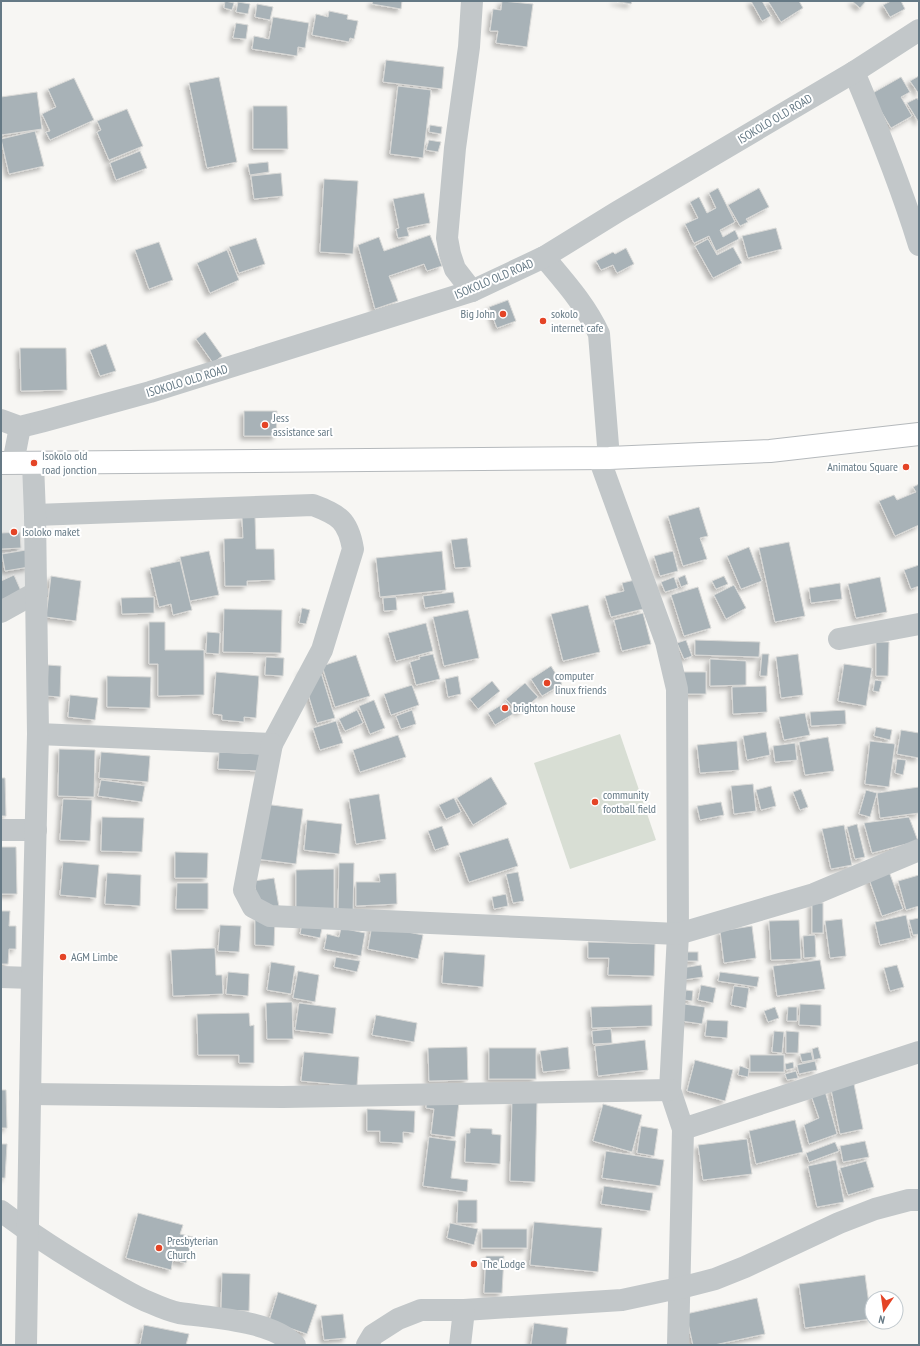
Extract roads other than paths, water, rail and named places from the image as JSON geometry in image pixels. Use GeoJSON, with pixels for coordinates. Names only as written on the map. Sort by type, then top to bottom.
{"type":"FeatureCollection","features":[{"type":"Feature","properties":{"kind":"highway"},"geometry":{"type":"LineString","coordinates":[[16,463],[604,458],[770,451],[919,434]]}},
{"type":"Feature","properties":{"kind":"street"},"geometry":{"type":"LineString","coordinates":[[472,1],[469,46],[455,148],[447,238],[450,254],[455,268],[472,291]]}},
{"type":"Feature","properties":{"kind":"street","name":"ISOKOLO OLD ROAD"},"geometry":{"type":"LineString","coordinates":[[11,423],[44,421],[150,392],[472,291],[544,257],[617,212],[854,72],[919,30]]}},
{"type":"Feature","properties":{"kind":"street"},"geometry":{"type":"LineString","coordinates":[[854,72],[882,139],[919,245]]}},
{"type":"Feature","properties":{"kind":"street"},"geometry":{"type":"LineString","coordinates":[[544,257],[578,299],[594,322],[599,334],[604,458],[666,642],[677,689],[678,934],[670,1090],[683,1129],[678,1345]]}},
{"type":"Feature","properties":{"kind":"street"},"geometry":{"type":"LineString","coordinates":[[11,423],[16,463],[36,515],[38,734],[32,978],[26,1345]]}},
{"type":"Feature","properties":{"kind":"street"},"geometry":{"type":"LineString","coordinates":[[36,515],[313,505],[332,512],[344,521],[351,536],[353,549],[322,650],[272,744],[244,890],[253,907],[270,916],[678,934],[814,894],[919,850]]}},
{"type":"Feature","properties":{"kind":"street"},"geometry":{"type":"LineString","coordinates":[[1,612],[36,592]]}},
{"type":"Feature","properties":{"kind":"street"},"geometry":{"type":"LineString","coordinates":[[839,639],[919,624]]}},
{"type":"Feature","properties":{"kind":"street"},"geometry":{"type":"LineString","coordinates":[[38,734],[272,744]]}},
{"type":"Feature","properties":{"kind":"street"},"geometry":{"type":"LineString","coordinates":[[1,830],[36,830]]}},
{"type":"Feature","properties":{"kind":"street"},"geometry":{"type":"LineString","coordinates":[[1,977],[32,978]]}},
{"type":"Feature","properties":{"kind":"street"},"geometry":{"type":"LineString","coordinates":[[683,1129],[919,1052]]}},
{"type":"Feature","properties":{"kind":"street"},"geometry":{"type":"LineString","coordinates":[[30,1094],[283,1097],[670,1090]]}},
{"type":"Feature","properties":{"kind":"street"},"geometry":{"type":"LineString","coordinates":[[367,1345],[373,1335],[398,1319],[421,1310],[464,1310],[622,1300],[680,1288],[721,1277],[839,1223],[875,1209],[909,1200],[919,1200]]}},
{"type":"Feature","properties":{"kind":"street"},"geometry":{"type":"LineString","coordinates":[[1,1211],[28,1232],[62,1254],[150,1303],[178,1312],[241,1321],[273,1332],[284,1337],[295,1345]]}},
{"type":"Feature","properties":{"kind":"street"},"geometry":{"type":"LineString","coordinates":[[460,1345],[464,1310]]}},
{"type":"Feature","properties":{"kind":"place","name":"Big John"},"geometry":{"type":"Point","coordinates":[503,314]}},
{"type":"Feature","properties":{"kind":"place","name":"sokolo internet cafe"},"geometry":{"type":"Point","coordinates":[543,321]}},
{"type":"Feature","properties":{"kind":"place","name":"Jess assistance sarl"},"geometry":{"type":"Point","coordinates":[265,425]}},
{"type":"Feature","properties":{"kind":"place","name":"Isokolo old road jonction"},"geometry":{"type":"Point","coordinates":[34,463]}},
{"type":"Feature","properties":{"kind":"place","name":"Animatou Square"},"geometry":{"type":"Point","coordinates":[906,467]}},
{"type":"Feature","properties":{"kind":"place","name":"Isoloko maket"},"geometry":{"type":"Point","coordinates":[14,532]}},
{"type":"Feature","properties":{"kind":"place","name":"computer linux friends"},"geometry":{"type":"Point","coordinates":[547,683]}},
{"type":"Feature","properties":{"kind":"place","name":"brighton house"},"geometry":{"type":"Point","coordinates":[505,708]}},
{"type":"Feature","properties":{"kind":"place","name":"community football field"},"geometry":{"type":"Point","coordinates":[595,802]}},
{"type":"Feature","properties":{"kind":"place","name":"AGM Limbe"},"geometry":{"type":"Point","coordinates":[63,957]}},
{"type":"Feature","properties":{"kind":"place","name":"Presbyterian Church"},"geometry":{"type":"Point","coordinates":[159,1248]}},
{"type":"Feature","properties":{"kind":"place","name":"The Lodge"},"geometry":{"type":"Point","coordinates":[474,1264]}}]}
